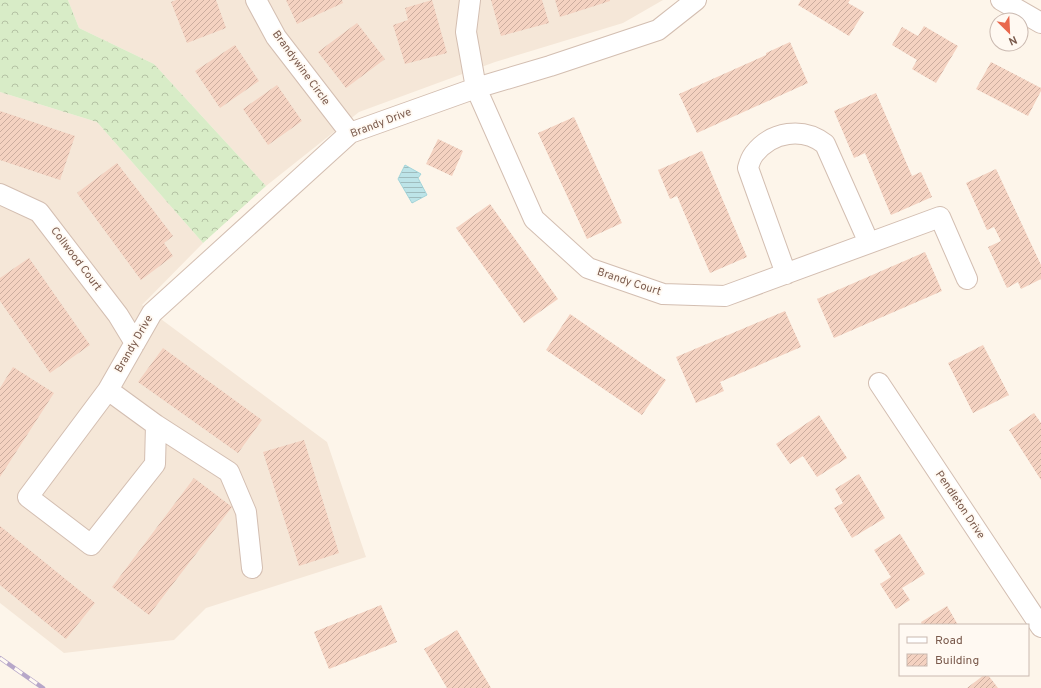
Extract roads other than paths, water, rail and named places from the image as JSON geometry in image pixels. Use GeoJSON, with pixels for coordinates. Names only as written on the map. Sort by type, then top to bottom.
{"type":"FeatureCollection","features":[{"type":"Feature","properties":{"kind":"street","name":"Brandywine Circle"},"geometry":{"type":"LineString","coordinates":[[256,0],[276,37],[350,133]]}},
{"type":"Feature","properties":{"kind":"street"},"geometry":{"type":"LineString","coordinates":[[470,0],[466,32],[476,88]]}},
{"type":"Feature","properties":{"kind":"street","name":"Brandy Drive"},"geometry":{"type":"LineString","coordinates":[[156,426],[155,464],[91,545],[28,497],[108,390],[152,313],[350,133],[476,88],[550,66],[658,30],[696,0]]}},
{"type":"Feature","properties":{"kind":"street"},"geometry":{"type":"LineString","coordinates":[[1001,0],[1041,23]]}},
{"type":"Feature","properties":{"kind":"street","name":"Brandy Court"},"geometry":{"type":"LineString","coordinates":[[476,88],[534,219],[588,268],[663,294],[725,296],[940,217],[967,279]]}},
{"type":"Feature","properties":{"kind":"street"},"geometry":{"type":"LineString","coordinates":[[786,274],[748,168],[753,155],[777,136],[801,132],[816,136],[826,144],[869,243]]}},
{"type":"Feature","properties":{"kind":"street","name":"Collwood Court"},"geometry":{"type":"LineString","coordinates":[[0,194],[39,212],[114,309],[135,343]]}},
{"type":"Feature","properties":{"kind":"street","name":"Pendleton Drive"},"geometry":{"type":"LineString","coordinates":[[879,384],[1041,627]]}},
{"type":"Feature","properties":{"kind":"street"},"geometry":{"type":"LineString","coordinates":[[108,390],[156,426],[228,472],[246,512],[252,568]]}},
{"type":"Feature","properties":{"kind":"water"},"geometry":{"type":"Polygon","coordinates":[[[405,165],[421,174],[418,178],[427,195],[412,203],[398,179],[405,165]]]}},
{"type":"Feature","properties":{"kind":"railway"},"geometry":{"type":"LineString","coordinates":[[0,658],[43,688]]}}]}
